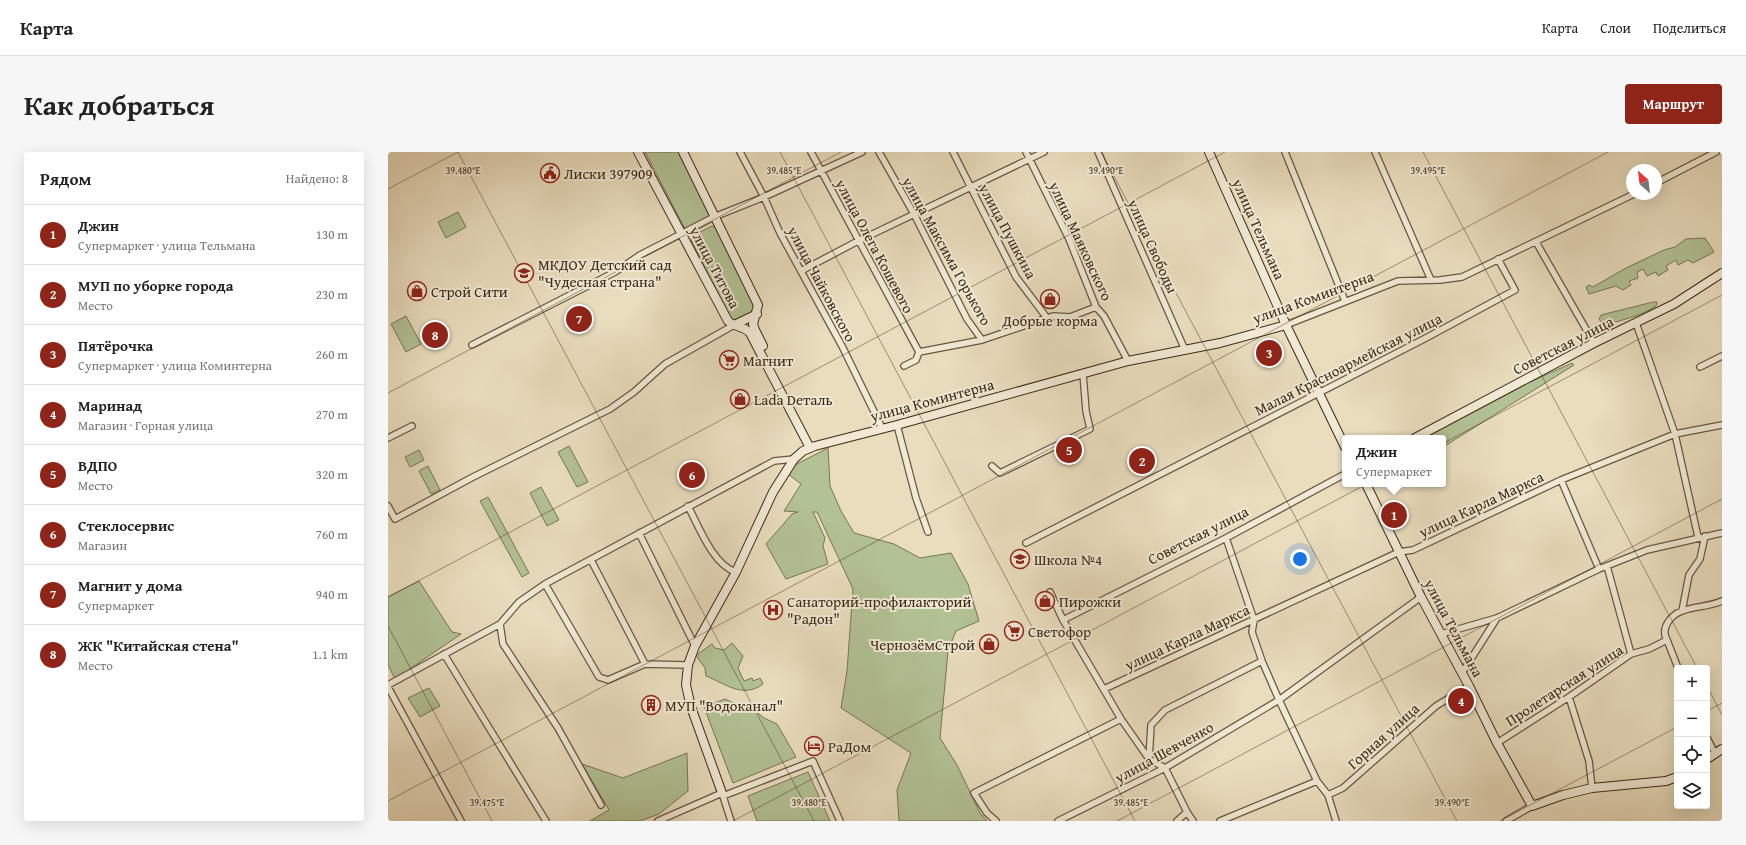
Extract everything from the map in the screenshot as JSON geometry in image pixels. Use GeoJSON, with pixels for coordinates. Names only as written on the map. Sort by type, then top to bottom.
{"type":"FeatureCollection","features":[{"type":"Feature","properties":{"kind":"street","name":"улица Титова"},"geometry":{"type":"LineString","coordinates":[[638,152],[681,234],[731,323],[747,330],[750,333],[812,447]]}},
{"type":"Feature","properties":{"kind":"street","name":"улица Титова"},"geometry":{"type":"LineString","coordinates":[[683,152],[758,305],[754,324],[755,330],[812,447]]}},
{"type":"Feature","properties":{"kind":"street","name":"улица Чайковского"},"geometry":{"type":"LineString","coordinates":[[740,152],[764,197],[780,233],[802,271],[882,428]]}},
{"type":"Feature","properties":{"kind":"street","name":"улица Олега Кошевого"},"geometry":{"type":"LineString","coordinates":[[811,152],[858,242],[919,352]]}},
{"type":"Feature","properties":{"kind":"street"},"geometry":{"type":"LineString","coordinates":[[472,345],[615,272],[640,255],[714,217],[764,197],[862,152]]}},
{"type":"Feature","properties":{"kind":"street","name":"улица Максима Горького"},"geometry":{"type":"LineString","coordinates":[[879,152],[914,214],[967,319],[982,340]]}},
{"type":"Feature","properties":{"kind":"street","name":"улица Пушкина"},"geometry":{"type":"LineString","coordinates":[[953,152],[972,186],[1016,277],[1047,318]]}},
{"type":"Feature","properties":{"kind":"street","name":"улица Маяковского"},"geometry":{"type":"LineString","coordinates":[[1026,152],[1069,240],[1096,307],[1104,316],[1128,361]]}},
{"type":"Feature","properties":{"kind":"street"},"geometry":{"type":"LineString","coordinates":[[802,271],[914,214],[1044,152]]}},
{"type":"Feature","properties":{"kind":"street","name":"улица Свободы"},"geometry":{"type":"LineString","coordinates":[[1098,152],[1185,350]]}},
{"type":"Feature","properties":{"kind":"street","name":"улица Тельмана"},"geometry":{"type":"LineString","coordinates":[[1209,152],[1286,325],[1342,440]]}},
{"type":"Feature","properties":{"kind":"street"},"geometry":{"type":"LineString","coordinates":[[1285,152],[1345,300]]}},
{"type":"Feature","properties":{"kind":"street"},"geometry":{"type":"LineString","coordinates":[[1375,152],[1431,280]]}},
{"type":"Feature","properties":{"kind":"street"},"geometry":{"type":"LineString","coordinates":[[1662,180],[1716,152]]}},
{"type":"Feature","properties":{"kind":"street"},"geometry":{"type":"LineString","coordinates":[[1498,259],[1626,198]]}},
{"type":"Feature","properties":{"kind":"street"},"geometry":{"type":"LineString","coordinates":[[1536,242],[1594,343]]}},
{"type":"Feature","properties":{"kind":"street","name":"улица Коминтерна"},"geometry":{"type":"LineString","coordinates":[[722,794],[691,707],[686,685],[688,665],[695,646],[736,572],[773,492],[794,459],[803,451],[812,447],[1128,361],[1220,343],[1286,325],[1345,300],[1398,281],[1440,280],[1462,277],[1498,259]]}},
{"type":"Feature","properties":{"kind":"street","name":"Малая Красноармейская улица"},"geometry":{"type":"LineString","coordinates":[[1026,543],[1424,339],[1515,290],[1498,259]]}},
{"type":"Feature","properties":{"kind":"street","name":"Советская улица"},"geometry":{"type":"LineString","coordinates":[[1421,435],[1594,343],[1674,304],[1722,272]]}},
{"type":"Feature","properties":{"kind":"street"},"geometry":{"type":"LineString","coordinates":[[904,366],[916,360],[919,352],[982,340],[1053,316],[1070,317],[1096,307]]}},
{"type":"Feature","properties":{"kind":"street"},"geometry":{"type":"LineString","coordinates":[[388,506],[395,519],[473,477],[587,421],[610,409],[634,392],[665,364],[725,330],[731,323],[757,314]]}},
{"type":"Feature","properties":{"kind":"street"},"geometry":{"type":"LineString","coordinates":[[1636,323],[1674,434],[1698,537]]}},
{"type":"Feature","properties":{"kind":"street"},"geometry":{"type":"LineString","coordinates":[[1700,367],[1722,356]]}},
{"type":"Feature","properties":{"kind":"street"},"geometry":{"type":"LineString","coordinates":[[992,466],[1000,473],[1090,429],[1086,411],[1083,374]]}},
{"type":"Feature","properties":{"kind":"street"},"geometry":{"type":"LineString","coordinates":[[897,425],[916,498],[928,532]]}},
{"type":"Feature","properties":{"kind":"street","name":"улица Карла Маркса"},"geometry":{"type":"LineString","coordinates":[[1104,689],[1398,552],[1413,550],[1561,480],[1674,434],[1722,425]]}},
{"type":"Feature","properties":{"kind":"street"},"geometry":{"type":"LineString","coordinates":[[388,438],[412,426]]}},
{"type":"Feature","properties":{"kind":"street"},"geometry":{"type":"LineString","coordinates":[[460,821],[388,686],[500,624],[519,602],[545,584],[774,461],[794,459]]}},
{"type":"Feature","properties":{"kind":"street","name":"Советская улица"},"geometry":{"type":"LineString","coordinates":[[1063,620],[1226,538],[1342,476]]}},
{"type":"Feature","properties":{"kind":"street"},"geometry":{"type":"LineString","coordinates":[[1561,480],[1599,569]]}},
{"type":"Feature","properties":{"kind":"street","name":"улица Тельмана"},"geometry":{"type":"LineString","coordinates":[[1367,487],[1398,552],[1440,634],[1470,686],[1497,743],[1532,806]]}},
{"type":"Feature","properties":{"kind":"street"},"geometry":{"type":"LineString","coordinates":[[688,506],[717,559],[729,570],[736,572]]}},
{"type":"Feature","properties":{"kind":"street"},"geometry":{"type":"LineString","coordinates":[[639,533],[695,646]]}},
{"type":"Feature","properties":{"kind":"street"},"geometry":{"type":"LineString","coordinates":[[1440,634],[1497,618],[1599,569],[1647,550],[1698,537],[1722,533]]}},
{"type":"Feature","properties":{"kind":"street"},"geometry":{"type":"LineString","coordinates":[[1682,611],[1688,574],[1700,559],[1705,536]]}},
{"type":"Feature","properties":{"kind":"street"},"geometry":{"type":"LineString","coordinates":[[1226,538],[1254,620],[1252,632],[1262,661],[1317,781],[1328,795],[1336,821]]}},
{"type":"Feature","properties":{"kind":"street"},"geometry":{"type":"LineString","coordinates":[[591,560],[645,664]]}},
{"type":"Feature","properties":{"kind":"street"},"geometry":{"type":"LineString","coordinates":[[1607,566],[1631,654]]}},
{"type":"Feature","properties":{"kind":"street"},"geometry":{"type":"LineString","coordinates":[[545,584],[600,677],[608,680],[645,664],[688,665]]}},
{"type":"Feature","properties":{"kind":"street"},"geometry":{"type":"LineString","coordinates":[[1050,592],[1063,620],[1121,719],[1149,759],[1165,768],[1192,821]]}},
{"type":"Feature","properties":{"kind":"street","name":"улица Шевченко"},"geometry":{"type":"LineString","coordinates":[[1058,821],[1165,768],[1279,700],[1421,597]]}},
{"type":"Feature","properties":{"kind":"street"},"geometry":{"type":"LineString","coordinates":[[1677,665],[1664,635],[1664,629],[1670,619],[1682,611],[1715,604],[1722,601]]}},
{"type":"Feature","properties":{"kind":"street"},"geometry":{"type":"LineString","coordinates":[[1462,673],[1497,618]]}},
{"type":"Feature","properties":{"kind":"street"},"geometry":{"type":"LineString","coordinates":[[500,624],[504,644],[558,728],[601,805]]}},
{"type":"Feature","properties":{"kind":"street","name":"Пролетарская улица"},"geometry":{"type":"LineString","coordinates":[[1497,743],[1569,697],[1631,654],[1649,649],[1667,640]]}},
{"type":"Feature","properties":{"kind":"street"},"geometry":{"type":"LineString","coordinates":[[444,654],[546,821]]}},
{"type":"Feature","properties":{"kind":"street"},"geometry":{"type":"LineString","coordinates":[[1149,759],[1151,725],[1165,710],[1262,661]]}},
{"type":"Feature","properties":{"kind":"street","name":"Горная улица"},"geometry":{"type":"LineString","coordinates":[[1328,795],[1343,788],[1436,706],[1470,686]]}},
{"type":"Feature","properties":{"kind":"street"},"geometry":{"type":"LineString","coordinates":[[1569,697],[1589,761],[1592,788]]}},
{"type":"Feature","properties":{"kind":"street"},"geometry":{"type":"LineString","coordinates":[[996,821],[987,813],[974,793],[1121,719]]}},
{"type":"Feature","properties":{"kind":"street"},"geometry":{"type":"LineString","coordinates":[[1710,742],[1718,751]]}},
{"type":"Feature","properties":{"kind":"street"},"geometry":{"type":"LineString","coordinates":[[658,821],[722,794],[813,761],[840,821]]}},
{"type":"Feature","properties":{"kind":"street"},"geometry":{"type":"LineString","coordinates":[[1506,821],[1532,806],[1563,795],[1592,788],[1666,781],[1674,778]]}},
{"type":"Feature","properties":{"kind":"street"},"geometry":{"type":"LineString","coordinates":[[1220,821],[1317,781]]}},
{"type":"Feature","properties":{"kind":"street"},"geometry":{"type":"LineString","coordinates":[[722,794],[731,821]]}},
{"type":"Feature","properties":{"kind":"street"},"geometry":{"type":"LineString","coordinates":[[1177,821],[1187,812]]}},
{"type":"Feature","properties":{"kind":"green space"},"geometry":{"type":"Polygon","coordinates":[[[645,152],[680,152],[711,216],[686,229],[645,152]]]}},
{"type":"Feature","properties":{"kind":"green space"},"geometry":{"type":"Polygon","coordinates":[[[458,212],[466,227],[446,238],[438,222],[458,212]]]}},
{"type":"Feature","properties":{"kind":"green space"},"geometry":{"type":"Polygon","coordinates":[[[712,226],[718,228],[756,310],[737,324],[732,321],[691,240],[692,236],[712,226]]]}},
{"type":"Feature","properties":{"kind":"green space"},"geometry":{"type":"Polygon","coordinates":[[[1705,238],[1714,252],[1693,263],[1688,260],[1678,265],[1676,260],[1666,266],[1668,270],[1658,276],[1656,272],[1647,276],[1643,269],[1637,272],[1638,278],[1629,281],[1631,285],[1623,290],[1616,286],[1589,294],[1586,287],[1589,285],[1593,287],[1626,268],[1664,250],[1675,247],[1686,239],[1705,238]]]}},
{"type":"Feature","properties":{"kind":"green space"},"geometry":{"type":"Polygon","coordinates":[[[1657,302],[1656,306],[1631,317],[1605,325],[1599,319],[1601,315],[1657,302]]]}},
{"type":"Feature","properties":{"kind":"green space"},"geometry":{"type":"Polygon","coordinates":[[[406,316],[421,344],[406,352],[391,324],[406,316]]]}},
{"type":"Feature","properties":{"kind":"green space"},"geometry":{"type":"Polygon","coordinates":[[[1572,363],[1574,365],[1446,445],[1446,435],[1428,435],[1528,383],[1572,363]]]}},
{"type":"Feature","properties":{"kind":"green space"},"geometry":{"type":"Polygon","coordinates":[[[569,446],[588,482],[577,487],[558,452],[569,446]]]}},
{"type":"Feature","properties":{"kind":"green space"},"geometry":{"type":"Polygon","coordinates":[[[828,448],[830,486],[841,511],[854,533],[894,544],[920,558],[951,553],[968,584],[979,621],[956,631],[948,651],[940,738],[957,765],[980,813],[987,821],[899,821],[897,790],[911,753],[841,708],[847,671],[853,589],[817,512],[813,512],[825,538],[823,546],[828,564],[786,579],[766,544],[792,514],[798,512],[784,511],[801,484],[788,474],[795,465],[828,448]]]}},
{"type":"Feature","properties":{"kind":"green space"},"geometry":{"type":"Polygon","coordinates":[[[419,450],[424,460],[410,467],[405,457],[419,450]]]}},
{"type":"Feature","properties":{"kind":"green space"},"geometry":{"type":"Polygon","coordinates":[[[428,466],[440,490],[431,494],[419,471],[428,466]]]}},
{"type":"Feature","properties":{"kind":"green space"},"geometry":{"type":"Polygon","coordinates":[[[541,487],[559,520],[547,526],[530,493],[541,487]]]}},
{"type":"Feature","properties":{"kind":"green space"},"geometry":{"type":"Polygon","coordinates":[[[488,497],[529,573],[522,577],[480,501],[488,497]]]}},
{"type":"Feature","properties":{"kind":"green space"},"geometry":{"type":"Polygon","coordinates":[[[419,581],[452,632],[461,634],[395,679],[388,665],[388,597],[419,581]]]}},
{"type":"Feature","properties":{"kind":"green space"},"geometry":{"type":"Polygon","coordinates":[[[732,643],[743,656],[738,668],[744,681],[752,678],[753,681],[760,678],[763,684],[756,688],[741,690],[734,689],[706,676],[705,668],[697,657],[699,653],[712,644],[715,648],[724,650],[732,643]]]}},
{"type":"Feature","properties":{"kind":"green space"},"geometry":{"type":"Polygon","coordinates":[[[429,688],[440,706],[420,717],[408,698],[429,688]]]}},
{"type":"Feature","properties":{"kind":"green space"},"geometry":{"type":"Polygon","coordinates":[[[725,699],[742,707],[748,705],[764,718],[777,724],[796,757],[733,783],[704,707],[725,699]]]}},
{"type":"Feature","properties":{"kind":"green space"},"geometry":{"type":"Polygon","coordinates":[[[687,753],[688,791],[659,814],[640,821],[590,821],[609,810],[582,764],[623,778],[687,753]]]}},
{"type":"Feature","properties":{"kind":"green space"},"geometry":{"type":"Polygon","coordinates":[[[808,772],[830,821],[757,821],[748,796],[808,772]]]}},
{"type":"Feature","properties":{"kind":"place","name":"Лиски 397909"},"geometry":{"type":"Point","coordinates":[550,173]}},
{"type":"Feature","properties":{"kind":"place","name":"МКДОУ Детский сад \"Чудесная страна\""},"geometry":{"type":"Point","coordinates":[524,273]}},
{"type":"Feature","properties":{"kind":"place","name":"Строй Сити"},"geometry":{"type":"Point","coordinates":[417,291]}},
{"type":"Feature","properties":{"kind":"place","name":"Добрые корма"},"geometry":{"type":"Point","coordinates":[1050,299]}},
{"type":"Feature","properties":{"kind":"place","name":"Магнит у дома"},"geometry":{"type":"Point","coordinates":[579,319]}},
{"type":"Feature","properties":{"kind":"place","name":"ЖК \"Китайская стена\""},"geometry":{"type":"Point","coordinates":[435,335]}},
{"type":"Feature","properties":{"kind":"place","name":"Пятёрочка"},"geometry":{"type":"Point","coordinates":[1269,353]}},
{"type":"Feature","properties":{"kind":"place","name":"Магнит"},"geometry":{"type":"Point","coordinates":[729,360]}},
{"type":"Feature","properties":{"kind":"place","name":"Lada Dеталь"},"geometry":{"type":"Point","coordinates":[740,399]}},
{"type":"Feature","properties":{"kind":"place","name":"ВДПО"},"geometry":{"type":"Point","coordinates":[1069,450]}},
{"type":"Feature","properties":{"kind":"place","name":"МУП по уборке города"},"geometry":{"type":"Point","coordinates":[1142,461]}},
{"type":"Feature","properties":{"kind":"place","name":"Стеклосервис"},"geometry":{"type":"Point","coordinates":[692,475]}},
{"type":"Feature","properties":{"kind":"place","name":"Джин"},"geometry":{"type":"Point","coordinates":[1394,515]}},
{"type":"Feature","properties":{"kind":"place","name":"Школа №4"},"geometry":{"type":"Point","coordinates":[1020,559]}},
{"type":"Feature","properties":{"kind":"place","name":"Пирожки"},"geometry":{"type":"Point","coordinates":[1045,601]}},
{"type":"Feature","properties":{"kind":"place","name":"Санаторий-профилакторий \"Радон\""},"geometry":{"type":"Point","coordinates":[773,610]}},
{"type":"Feature","properties":{"kind":"place","name":"Светофор"},"geometry":{"type":"Point","coordinates":[1014,631]}},
{"type":"Feature","properties":{"kind":"place","name":"ЧернозёмСтрой"},"geometry":{"type":"Point","coordinates":[989,644]}},
{"type":"Feature","properties":{"kind":"place","name":"Маринад"},"geometry":{"type":"Point","coordinates":[1461,701]}},
{"type":"Feature","properties":{"kind":"place","name":"МУП \"Водоканал\""},"geometry":{"type":"Point","coordinates":[651,705]}},
{"type":"Feature","properties":{"kind":"place","name":"РаДом"},"geometry":{"type":"Point","coordinates":[814,746]}}]}
